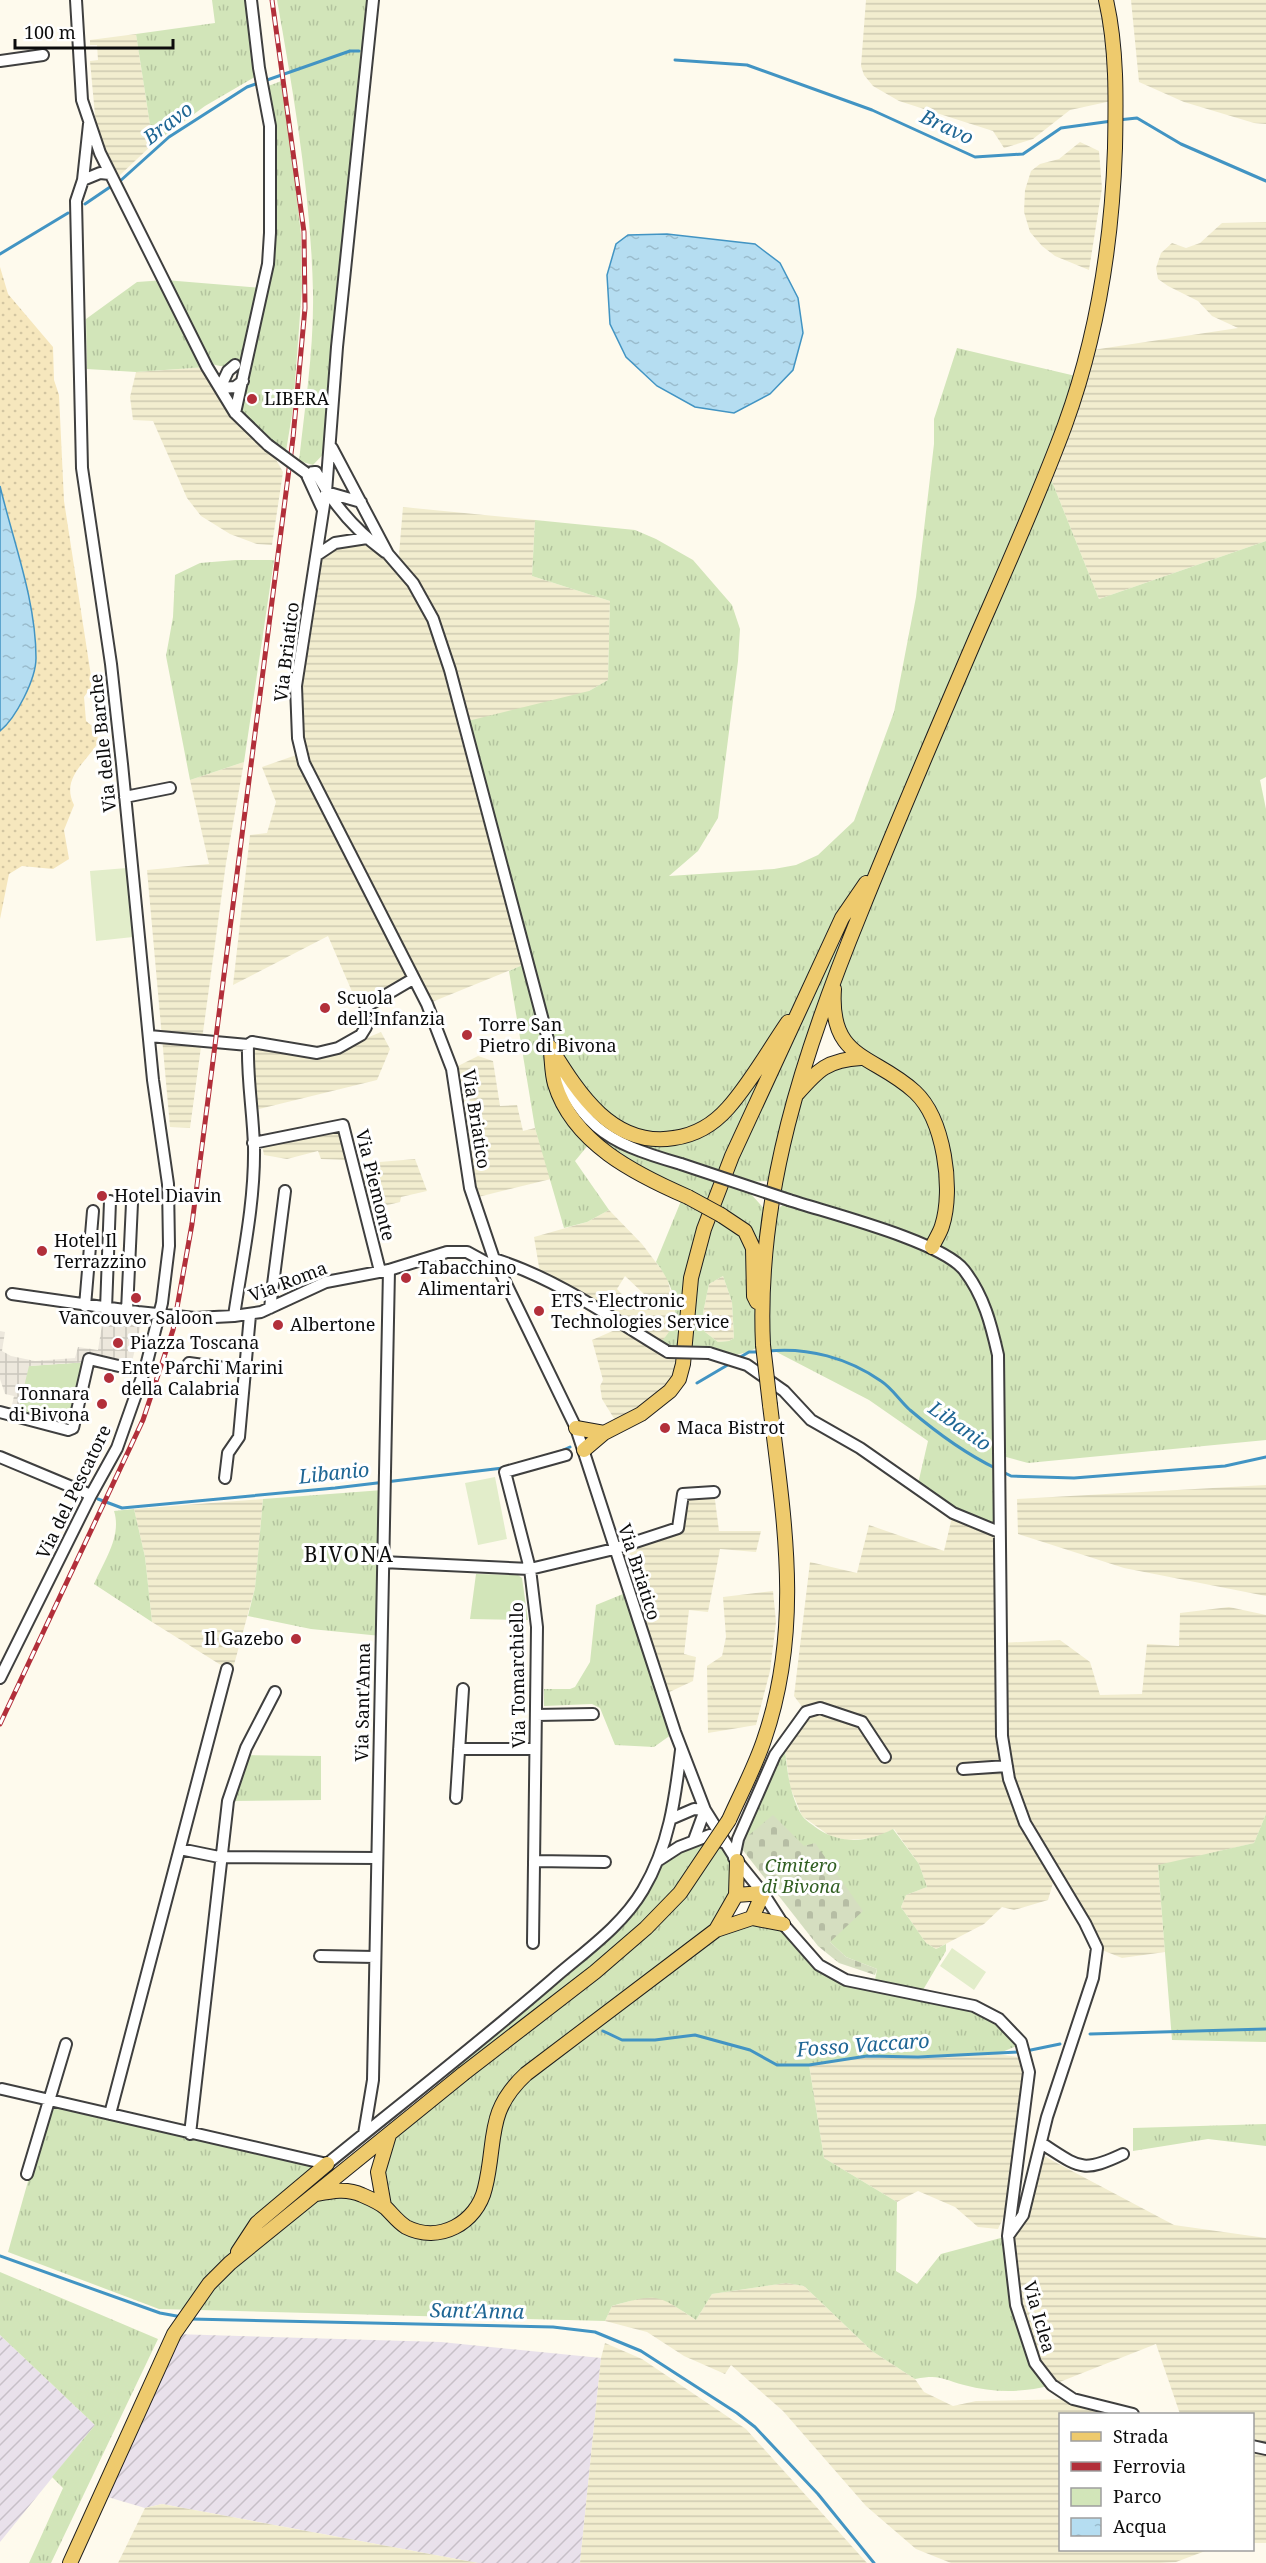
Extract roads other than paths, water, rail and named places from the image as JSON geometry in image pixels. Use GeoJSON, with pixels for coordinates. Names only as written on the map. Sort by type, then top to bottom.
{"type":"FeatureCollection","features":[{"type":"Feature","properties":{"kind":"main road"},"geometry":{"type":"LineString","coordinates":[[70,2563],[180,2326],[209,2284],[230,2263],[463,2074],[595,1972],[646,1928],[680,1893],[729,1820],[764,1740],[780,1672],[789,1612],[788,1552],[763,1345],[761,1310],[770,1215],[794,1098],[807,1049],[924,758],[1047,469],[1080,377],[1103,277],[1113,194],[1116,113],[1106,0]]}},
{"type":"Feature","properties":{"kind":"main road"},"geometry":{"type":"LineString","coordinates":[[584,1450],[604,1433],[642,1414],[670,1390],[679,1379],[683,1364],[691,1278],[704,1229],[732,1156],[842,918],[881,862]]}},
{"type":"Feature","properties":{"kind":"main road"},"geometry":{"type":"LineString","coordinates":[[836,974],[833,1009],[837,1027],[861,1058],[892,1074],[916,1093],[932,1113],[943,1149],[946,1182],[942,1225],[932,1246]]}},
{"type":"Feature","properties":{"kind":"main road"},"geometry":{"type":"LineString","coordinates":[[550,1047],[576,1088],[599,1114],[615,1126],[645,1138],[666,1140],[695,1134],[728,1109],[808,993]]}},
{"type":"Feature","properties":{"kind":"main road"},"geometry":{"type":"LineString","coordinates":[[550,1047],[554,1083],[577,1126],[629,1168],[688,1197],[745,1231],[753,1248],[754,1296],[761,1310]]}},
{"type":"Feature","properties":{"kind":"main road"},"geometry":{"type":"LineString","coordinates":[[794,1098],[817,1071],[828,1063],[861,1058]]}},
{"type":"Feature","properties":{"kind":"main road"},"geometry":{"type":"LineString","coordinates":[[576,1428],[604,1433]]}},
{"type":"Feature","properties":{"kind":"main road"},"geometry":{"type":"LineString","coordinates":[[716,1930],[736,1895],[736,1859]]}},
{"type":"Feature","properties":{"kind":"main road"},"geometry":{"type":"LineString","coordinates":[[736,1895],[763,1893],[752,1918]]}},
{"type":"Feature","properties":{"kind":"main road"},"geometry":{"type":"LineString","coordinates":[[315,2194],[339,2190],[360,2194],[384,2206],[405,2226],[427,2233],[442,2232],[459,2226],[469,2217],[485,2191],[497,2114],[501,2102],[517,2083],[546,2057],[716,1930],[752,1918],[783,1924]]}},
{"type":"Feature","properties":{"kind":"main road"},"geometry":{"type":"LineString","coordinates":[[384,2206],[378,2172],[389,2135]]}},
{"type":"Feature","properties":{"kind":"main road"},"geometry":{"type":"LineString","coordinates":[[230,2263],[257,2223],[327,2164]]}},
{"type":"Feature","properties":{"kind":"street"},"geometry":{"type":"LineString","coordinates":[[76,0],[82,100],[89,124],[101,154],[220,388],[235,413],[268,445],[311,472],[344,515],[367,538],[388,554],[413,583],[433,618],[450,670],[550,1047],[571,1097],[595,1127],[611,1139],[643,1153],[932,1246],[963,1268],[990,1315],[998,1355],[1002,1736],[1007,1766],[1025,1823],[1085,1923],[1097,1948],[1094,1978],[1067,2050],[1023,2215],[1008,2236]]}},
{"type":"Feature","properties":{"kind":"street"},"geometry":{"type":"LineString","coordinates":[[235,413],[268,264],[270,232],[270,126],[260,74],[251,0]]}},
{"type":"Feature","properties":{"kind":"street","name":"Via Briatico"},"geometry":{"type":"LineString","coordinates":[[374,0],[337,347],[327,492],[296,686],[298,738],[304,763],[427,1004],[452,1069],[470,1188],[496,1264],[546,1361],[576,1428],[681,1749],[705,1810],[727,1846],[763,1893],[783,1924],[819,1965],[846,1980],[974,2006],[999,2019],[1022,2044]]}},
{"type":"Feature","properties":{"kind":"street"},"geometry":{"type":"LineString","coordinates":[[0,61],[42,55]]}},
{"type":"Feature","properties":{"kind":"street"},"geometry":{"type":"LineString","coordinates":[[87,177],[84,161],[89,124]]}},
{"type":"Feature","properties":{"kind":"street"},"geometry":{"type":"LineString","coordinates":[[84,161],[89,156],[101,154]]}},
{"type":"Feature","properties":{"kind":"street"},"geometry":{"type":"LineString","coordinates":[[87,177],[101,154]]}},
{"type":"Feature","properties":{"kind":"street"},"geometry":{"type":"LineString","coordinates":[[87,177],[112,176]]}},
{"type":"Feature","properties":{"kind":"street","name":"Via delle Barche"},"geometry":{"type":"LineString","coordinates":[[87,177],[76,201],[82,468],[111,664],[149,1036],[168,1184],[169,1246],[160,1308]]}},
{"type":"Feature","properties":{"kind":"street"},"geometry":{"type":"LineString","coordinates":[[220,388],[228,371],[249,355]]}},
{"type":"Feature","properties":{"kind":"street"},"geometry":{"type":"LineString","coordinates":[[205,362],[221,368],[235,365]]}},
{"type":"Feature","properties":{"kind":"street"},"geometry":{"type":"LineString","coordinates":[[220,388],[227,389],[243,381]]}},
{"type":"Feature","properties":{"kind":"street"},"geometry":{"type":"LineString","coordinates":[[331,447],[388,554]]}},
{"type":"Feature","properties":{"kind":"street"},"geometry":{"type":"LineString","coordinates":[[311,472],[330,461]]}},
{"type":"Feature","properties":{"kind":"street"},"geometry":{"type":"LineString","coordinates":[[311,472],[324,513]]}},
{"type":"Feature","properties":{"kind":"street"},"geometry":{"type":"LineString","coordinates":[[314,487],[361,502]]}},
{"type":"Feature","properties":{"kind":"street"},"geometry":{"type":"LineString","coordinates":[[317,555],[336,543],[351,538],[367,538]]}},
{"type":"Feature","properties":{"kind":"street"},"geometry":{"type":"LineString","coordinates":[[125,797],[170,788]]}},
{"type":"Feature","properties":{"kind":"street"},"geometry":{"type":"LineString","coordinates":[[149,1036],[248,1045],[252,1042],[317,1053],[338,1048],[361,1035],[366,1027],[363,1014],[367,1006],[413,979]]}},
{"type":"Feature","properties":{"kind":"street"},"geometry":{"type":"LineString","coordinates":[[234,1316],[248,1222],[253,1143],[247,1072],[248,1045]]}},
{"type":"Feature","properties":{"kind":"street","name":"Via Piemonte"},"geometry":{"type":"LineString","coordinates":[[253,1143],[343,1125],[385,1270]]}},
{"type":"Feature","properties":{"kind":"street"},"geometry":{"type":"LineString","coordinates":[[270,1308],[285,1191]]}},
{"type":"Feature","properties":{"kind":"street"},"geometry":{"type":"LineString","coordinates":[[106,1309],[110,1201]]}},
{"type":"Feature","properties":{"kind":"street"},"geometry":{"type":"LineString","coordinates":[[127,1311],[132,1203]]}},
{"type":"Feature","properties":{"kind":"street"},"geometry":{"type":"LineString","coordinates":[[85,1306],[93,1211]]}},
{"type":"Feature","properties":{"kind":"street","name":"Via Roma"},"geometry":{"type":"LineString","coordinates":[[12,1294],[127,1311],[160,1308],[195,1318],[250,1315],[326,1282],[385,1270],[447,1252],[467,1252],[496,1264],[514,1265],[669,1352],[709,1353],[742,1363],[784,1391],[811,1420],[860,1448],[953,1513],[999,1532]]}},
{"type":"Feature","properties":{"kind":"street","name":"Via Sant'Anna"},"geometry":{"type":"LineString","coordinates":[[364,2134],[373,2080],[384,1476],[385,1270]]}},
{"type":"Feature","properties":{"kind":"street","name":"Via del Pescatore"},"geometry":{"type":"LineString","coordinates":[[0,1678],[91,1495],[117,1448],[144,1372],[160,1308]]}},
{"type":"Feature","properties":{"kind":"street"},"geometry":{"type":"LineString","coordinates":[[225,1478],[228,1453],[239,1437],[247,1371],[250,1315]]}},
{"type":"Feature","properties":{"kind":"street"},"geometry":{"type":"LineString","coordinates":[[1,1409],[68,1430],[73,1428],[89,1359],[144,1372]]}},
{"type":"Feature","properties":{"kind":"street"},"geometry":{"type":"LineString","coordinates":[[189,1363],[247,1371]]}},
{"type":"Feature","properties":{"kind":"street","name":"Via Tomarchiello"},"geometry":{"type":"LineString","coordinates":[[533,1943],[537,1627],[530,1569],[505,1473],[566,1455]]}},
{"type":"Feature","properties":{"kind":"street"},"geometry":{"type":"LineString","coordinates":[[0,1457],[91,1495]]}},
{"type":"Feature","properties":{"kind":"street"},"geometry":{"type":"LineString","coordinates":[[382,1562],[530,1569],[614,1549],[678,1528],[683,1494],[714,1492]]}},
{"type":"Feature","properties":{"kind":"street"},"geometry":{"type":"LineString","coordinates":[[110,2114],[227,1669]]}},
{"type":"Feature","properties":{"kind":"street"},"geometry":{"type":"LineString","coordinates":[[456,1798],[463,1689]]}},
{"type":"Feature","properties":{"kind":"street"},"geometry":{"type":"LineString","coordinates":[[190,2134],[219,1857],[228,1801],[246,1748],[275,1692]]}},
{"type":"Feature","properties":{"kind":"street"},"geometry":{"type":"LineString","coordinates":[[736,1859],[738,1839],[775,1755],[806,1712],[820,1708],[861,1722],[885,1757]]}},
{"type":"Feature","properties":{"kind":"street"},"geometry":{"type":"LineString","coordinates":[[536,1715],[593,1714]]}},
{"type":"Feature","properties":{"kind":"street"},"geometry":{"type":"LineString","coordinates":[[459,1749],[535,1749]]}},
{"type":"Feature","properties":{"kind":"street"},"geometry":{"type":"LineString","coordinates":[[2,2089],[327,2164],[497,2027],[622,1919],[643,1891],[659,1860],[673,1818],[681,1749]]}},
{"type":"Feature","properties":{"kind":"street"},"geometry":{"type":"LineString","coordinates":[[963,1769],[1007,1766]]}},
{"type":"Feature","properties":{"kind":"street"},"geometry":{"type":"LineString","coordinates":[[673,1818],[694,1809],[705,1810],[694,1840]]}},
{"type":"Feature","properties":{"kind":"street"},"geometry":{"type":"LineString","coordinates":[[659,1860],[694,1840],[710,1835],[727,1846]]}},
{"type":"Feature","properties":{"kind":"street"},"geometry":{"type":"LineString","coordinates":[[180,1849],[219,1857],[377,1858]]}},
{"type":"Feature","properties":{"kind":"street"},"geometry":{"type":"LineString","coordinates":[[534,1861],[605,1862]]}},
{"type":"Feature","properties":{"kind":"street"},"geometry":{"type":"LineString","coordinates":[[320,1956],[375,1957]]}},
{"type":"Feature","properties":{"kind":"street"},"geometry":{"type":"LineString","coordinates":[[27,2174],[66,2044]]}},
{"type":"Feature","properties":{"kind":"street","name":"Via Iclea"},"geometry":{"type":"LineString","coordinates":[[1022,2044],[1029,2072],[1008,2236],[1016,2305],[1035,2363],[1052,2385],[1073,2399],[1126,2413]]}},
{"type":"Feature","properties":{"kind":"street"},"geometry":{"type":"LineString","coordinates":[[1041,2143],[1076,2165],[1095,2167],[1123,2154]]}},
{"type":"Feature","properties":{"kind":"water"},"geometry":{"type":"Polygon","coordinates":[[[667,234],[755,244],[780,263],[798,298],[803,333],[793,370],[770,394],[734,413],[695,407],[657,386],[626,357],[610,324],[607,275],[616,244],[628,235],[667,234]]]}},
{"type":"Feature","properties":{"kind":"water"},"geometry":{"type":"Polygon","coordinates":[[[0,486],[28,593],[36,658],[33,676],[24,698],[0,731],[0,486]]]}},
{"type":"Feature","properties":{"kind":"waterway","name":"Bravo"},"geometry":{"type":"LineString","coordinates":[[119,182],[169,137],[247,87],[350,51],[359,51]]}},
{"type":"Feature","properties":{"kind":"waterway","name":"Bravo"},"geometry":{"type":"LineString","coordinates":[[675,60],[747,65],[872,110],[975,157],[1023,154],[1061,128],[1112,121]]}},
{"type":"Feature","properties":{"kind":"waterway","name":"Bravo"},"geometry":{"type":"LineString","coordinates":[[1118,120],[1137,118],[1181,144],[1266,181]]}},
{"type":"Feature","properties":{"kind":"waterway","name":"Bravo"},"geometry":{"type":"LineString","coordinates":[[85,204],[113,185]]}},
{"type":"Feature","properties":{"kind":"waterway","name":"Bravo"},"geometry":{"type":"LineString","coordinates":[[0,254],[68,213]]}},
{"type":"Feature","properties":{"kind":"waterway","name":"Libanio"},"geometry":{"type":"LineString","coordinates":[[768,1351],[813,1353],[855,1366],[885,1384],[910,1410],[941,1435],[997,1469]]}},
{"type":"Feature","properties":{"kind":"waterway","name":"Libanio"},"geometry":{"type":"LineString","coordinates":[[737,1359],[749,1352],[758,1352]]}},
{"type":"Feature","properties":{"kind":"waterway","name":"Libanio"},"geometry":{"type":"LineString","coordinates":[[697,1383],[731,1363]]}},
{"type":"Feature","properties":{"kind":"waterway","name":"Libanio"},"geometry":{"type":"LineString","coordinates":[[561,1451],[570,1447]]}},
{"type":"Feature","properties":{"kind":"waterway","name":"Libanio"},"geometry":{"type":"LineString","coordinates":[[1003,1472],[1011,1476],[1074,1478],[1225,1466],[1266,1457]]}},
{"type":"Feature","properties":{"kind":"waterway","name":"Libanio"},"geometry":{"type":"LineString","coordinates":[[98,1499],[122,1508],[335,1488],[503,1468]]}},
{"type":"Feature","properties":{"kind":"waterway","name":"Fosso Vaccaro"},"geometry":{"type":"LineString","coordinates":[[1090,2034],[1266,2029]]}},
{"type":"Feature","properties":{"kind":"waterway","name":"Fosso Vaccaro"},"geometry":{"type":"LineString","coordinates":[[603,2031],[622,2040],[655,2040],[695,2035],[750,2050],[777,2065],[809,2065],[867,2056],[918,2057],[1020,2052]]}},
{"type":"Feature","properties":{"kind":"waterway","name":"Fosso Vaccaro"},"geometry":{"type":"LineString","coordinates":[[1026,2051],[1060,2044]]}},
{"type":"Feature","properties":{"kind":"waterway","name":"Sant'Anna"},"geometry":{"type":"LineString","coordinates":[[0,2256],[160,2313],[182,2317]]}},
{"type":"Feature","properties":{"kind":"waterway","name":"Sant'Anna"},"geometry":{"type":"LineString","coordinates":[[191,2319],[553,2327],[595,2332],[641,2351],[755,2427],[818,2494],[874,2563]]}},
{"type":"Feature","properties":{"kind":"railway"},"geometry":{"type":"LineString","coordinates":[[0,1724],[143,1420],[173,1330],[192,1224],[293,438],[305,308],[304,232],[272,0]]}},
{"type":"Feature","properties":{"kind":"place","name":"LIBERA"},"geometry":{"type":"Point","coordinates":[252,399]}},
{"type":"Feature","properties":{"kind":"place","name":"Scuola dell’Infanzia"},"geometry":{"type":"Point","coordinates":[325,1008]}},
{"type":"Feature","properties":{"kind":"place","name":"Torre San Pietro di Bivona"},"geometry":{"type":"Point","coordinates":[467,1035]}},
{"type":"Feature","properties":{"kind":"place","name":"Hotel Diavin"},"geometry":{"type":"Point","coordinates":[102,1196]}},
{"type":"Feature","properties":{"kind":"place","name":"Hotel Il Terrazzino"},"geometry":{"type":"Point","coordinates":[42,1251]}},
{"type":"Feature","properties":{"kind":"place","name":"Tabacchino Alimentari"},"geometry":{"type":"Point","coordinates":[406,1278]}},
{"type":"Feature","properties":{"kind":"place","name":"Vancouver Saloon"},"geometry":{"type":"Point","coordinates":[136,1298]}},
{"type":"Feature","properties":{"kind":"place","name":"ETS - Electronic Technologies Service"},"geometry":{"type":"Point","coordinates":[539,1311]}},
{"type":"Feature","properties":{"kind":"place","name":"Albertone"},"geometry":{"type":"Point","coordinates":[278,1325]}},
{"type":"Feature","properties":{"kind":"place","name":"Piazza Toscana"},"geometry":{"type":"Point","coordinates":[118,1343]}},
{"type":"Feature","properties":{"kind":"place","name":"Ente Parchi Marini della Calabria"},"geometry":{"type":"Point","coordinates":[109,1378]}},
{"type":"Feature","properties":{"kind":"place","name":"Tonnara di Bivona"},"geometry":{"type":"Point","coordinates":[102,1404]}},
{"type":"Feature","properties":{"kind":"place","name":"Maca Bistrot"},"geometry":{"type":"Point","coordinates":[665,1428]}},
{"type":"Feature","properties":{"kind":"place","name":"Il Gazebo"},"geometry":{"type":"Point","coordinates":[296,1639]}},
{"type":"Feature","properties":{"kind":"district","name":"BIVONA"},"geometry":{"type":"Point","coordinates":[349,1555]}},
{"type":"Feature","properties":{"kind":"park label","name":"Cimitero di Bivona"},"geometry":{"type":"Point","coordinates":[801,1876]}}]}
